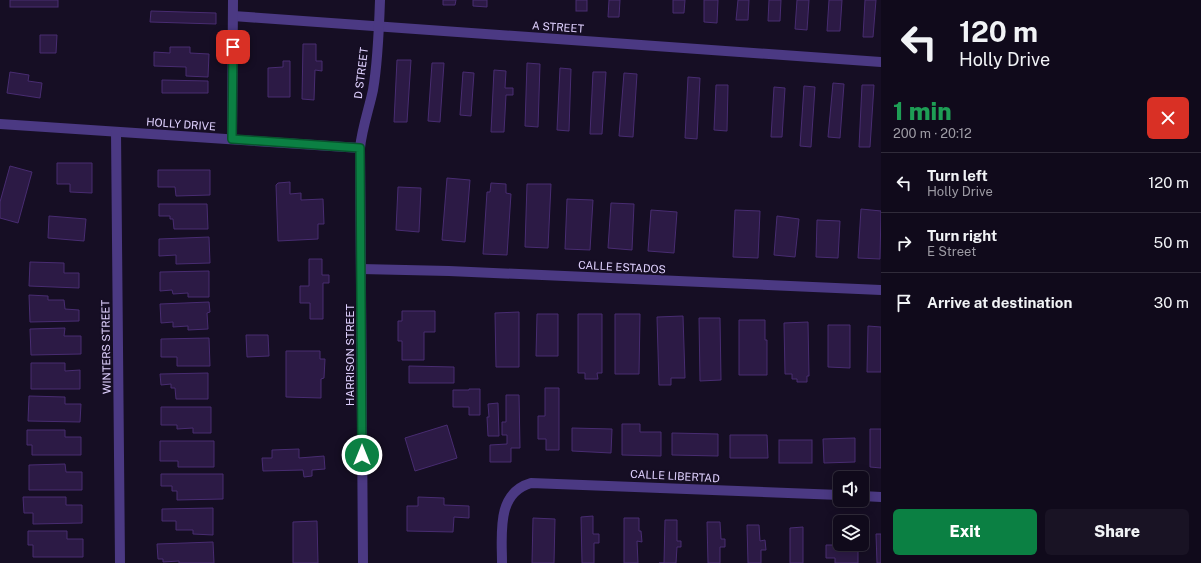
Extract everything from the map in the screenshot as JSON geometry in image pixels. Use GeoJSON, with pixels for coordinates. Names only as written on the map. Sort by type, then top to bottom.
{"type":"FeatureCollection","features":[{"type":"Feature","properties":{"kind":"street"},"geometry":{"type":"LineString","coordinates":[[232,139],[233,0]]}},
{"type":"Feature","properties":{"kind":"street","name":"D STREET"},"geometry":{"type":"LineString","coordinates":[[360,148],[373,89],[380,0]]}},
{"type":"Feature","properties":{"kind":"street","name":"A STREET"},"geometry":{"type":"LineString","coordinates":[[233,16],[881,62]]}},
{"type":"Feature","properties":{"kind":"street","name":"HOLLY DRIVE"},"geometry":{"type":"LineString","coordinates":[[0,124],[360,148]]}},
{"type":"Feature","properties":{"kind":"street","name":"WINTERS STREET"},"geometry":{"type":"LineString","coordinates":[[116,132],[120,563]]}},
{"type":"Feature","properties":{"kind":"street","name":"HARRISON STREET"},"geometry":{"type":"LineString","coordinates":[[360,148],[363,563]]}},
{"type":"Feature","properties":{"kind":"street","name":"CALLE ESTADOS"},"geometry":{"type":"LineString","coordinates":[[361,269],[449,271],[881,290]]}},
{"type":"Feature","properties":{"kind":"street","name":"CALLE LIBERTAD"},"geometry":{"type":"LineString","coordinates":[[502,563],[502,524],[505,508],[513,494],[524,485],[538,482],[833,495]]}},
{"type":"Feature","properties":{"kind":"street"},"geometry":{"type":"LineString","coordinates":[[869,496],[881,497]]}},
{"type":"Feature","properties":{"kind":"building"},"geometry":{"type":"Polygon","coordinates":[[[10,0],[58,0],[58,7],[10,7],[10,0]]]}},
{"type":"Feature","properties":{"kind":"building"},"geometry":{"type":"Polygon","coordinates":[[[443,0],[456,0],[455,5],[443,5],[443,0]]]}},
{"type":"Feature","properties":{"kind":"building"},"geometry":{"type":"Polygon","coordinates":[[[473,0],[487,0],[487,7],[473,6],[473,0]]]}},
{"type":"Feature","properties":{"kind":"building"},"geometry":{"type":"Polygon","coordinates":[[[576,0],[587,0],[587,11],[576,11],[576,0]]]}},
{"type":"Feature","properties":{"kind":"building"},"geometry":{"type":"Polygon","coordinates":[[[609,0],[620,0],[619,17],[608,17],[609,0]]]}},
{"type":"Feature","properties":{"kind":"building"},"geometry":{"type":"Polygon","coordinates":[[[673,0],[685,0],[684,13],[673,13],[673,0]]]}},
{"type":"Feature","properties":{"kind":"building"},"geometry":{"type":"Polygon","coordinates":[[[704,0],[718,0],[717,23],[704,22],[704,0]]]}},
{"type":"Feature","properties":{"kind":"building"},"geometry":{"type":"Polygon","coordinates":[[[738,0],[749,0],[748,20],[736,20],[738,0]]]}},
{"type":"Feature","properties":{"kind":"building"},"geometry":{"type":"Polygon","coordinates":[[[769,0],[781,0],[780,21],[768,21],[769,0]]]}},
{"type":"Feature","properties":{"kind":"building"},"geometry":{"type":"Polygon","coordinates":[[[797,0],[809,0],[807,30],[795,29],[797,0]]]}},
{"type":"Feature","properties":{"kind":"building"},"geometry":{"type":"Polygon","coordinates":[[[829,0],[842,0],[840,31],[827,31],[829,0]]]}},
{"type":"Feature","properties":{"kind":"building"},"geometry":{"type":"Polygon","coordinates":[[[865,0],[876,0],[873,37],[863,37],[865,0]]]}},
{"type":"Feature","properties":{"kind":"building"},"geometry":{"type":"Polygon","coordinates":[[[151,11],[216,13],[216,24],[150,22],[151,11]]]}},
{"type":"Feature","properties":{"kind":"building"},"geometry":{"type":"Polygon","coordinates":[[[40,35],[57,35],[56,53],[40,53],[40,35]]]}},
{"type":"Feature","properties":{"kind":"building"},"geometry":{"type":"Polygon","coordinates":[[[303,44],[316,44],[316,61],[322,61],[322,71],[315,70],[314,100],[302,99],[303,44]]]}},
{"type":"Feature","properties":{"kind":"building"},"geometry":{"type":"Polygon","coordinates":[[[170,47],[190,47],[190,53],[209,54],[208,77],[186,76],[186,67],[154,66],[154,52],[170,53],[170,47]]]}},
{"type":"Feature","properties":{"kind":"building"},"geometry":{"type":"Polygon","coordinates":[[[397,60],[411,60],[407,122],[394,122],[397,60]]]}},
{"type":"Feature","properties":{"kind":"building"},"geometry":{"type":"Polygon","coordinates":[[[283,61],[290,61],[290,97],[268,97],[268,68],[283,67],[283,61]]]}},
{"type":"Feature","properties":{"kind":"building"},"geometry":{"type":"Polygon","coordinates":[[[432,63],[444,63],[440,122],[428,121],[432,63]]]}},
{"type":"Feature","properties":{"kind":"building"},"geometry":{"type":"Polygon","coordinates":[[[527,63],[540,64],[538,127],[525,126],[527,63]]]}},
{"type":"Feature","properties":{"kind":"building"},"geometry":{"type":"Polygon","coordinates":[[[560,68],[571,69],[569,131],[557,130],[560,68]]]}},
{"type":"Feature","properties":{"kind":"building"},"geometry":{"type":"Polygon","coordinates":[[[494,70],[506,71],[505,88],[513,88],[513,95],[506,95],[504,132],[491,132],[494,70]]]}},
{"type":"Feature","properties":{"kind":"building"},"geometry":{"type":"Polygon","coordinates":[[[10,72],[29,75],[28,81],[42,83],[40,98],[7,93],[10,72]]]}},
{"type":"Feature","properties":{"kind":"building"},"geometry":{"type":"Polygon","coordinates":[[[463,72],[474,73],[471,116],[460,115],[463,72]]]}},
{"type":"Feature","properties":{"kind":"building"},"geometry":{"type":"Polygon","coordinates":[[[593,72],[606,72],[602,134],[590,134],[593,72]]]}},
{"type":"Feature","properties":{"kind":"building"},"geometry":{"type":"Polygon","coordinates":[[[624,73],[637,74],[633,137],[619,136],[624,73]]]}},
{"type":"Feature","properties":{"kind":"building"},"geometry":{"type":"Polygon","coordinates":[[[688,77],[700,78],[697,139],[685,138],[688,77]]]}},
{"type":"Feature","properties":{"kind":"building"},"geometry":{"type":"Polygon","coordinates":[[[162,80],[208,81],[208,93],[162,93],[162,80]]]}},
{"type":"Feature","properties":{"kind":"building"},"geometry":{"type":"Polygon","coordinates":[[[833,83],[844,84],[840,138],[828,137],[833,83]]]}},
{"type":"Feature","properties":{"kind":"building"},"geometry":{"type":"Polygon","coordinates":[[[716,85],[728,85],[727,131],[714,130],[716,85]]]}},
{"type":"Feature","properties":{"kind":"building"},"geometry":{"type":"Polygon","coordinates":[[[862,85],[874,85],[870,147],[859,147],[862,85]]]}},
{"type":"Feature","properties":{"kind":"building"},"geometry":{"type":"Polygon","coordinates":[[[804,86],[815,87],[811,147],[800,146],[804,86]]]}},
{"type":"Feature","properties":{"kind":"building"},"geometry":{"type":"Polygon","coordinates":[[[774,87],[785,88],[782,137],[771,137],[774,87]]]}},
{"type":"Feature","properties":{"kind":"building"},"geometry":{"type":"Polygon","coordinates":[[[57,163],[92,163],[92,193],[70,192],[70,184],[57,184],[57,163]]]}},
{"type":"Feature","properties":{"kind":"building"},"geometry":{"type":"Polygon","coordinates":[[[10,166],[32,172],[18,223],[0,218],[0,202],[10,166]]]}},
{"type":"Feature","properties":{"kind":"building"},"geometry":{"type":"Polygon","coordinates":[[[158,170],[210,170],[210,195],[176,196],[175,187],[158,187],[158,170]]]}},
{"type":"Feature","properties":{"kind":"building"},"geometry":{"type":"Polygon","coordinates":[[[447,178],[470,180],[465,242],[442,240],[447,178]]]}},
{"type":"Feature","properties":{"kind":"building"},"geometry":{"type":"Polygon","coordinates":[[[290,182],[290,194],[301,193],[301,200],[323,199],[324,224],[318,224],[318,239],[278,241],[276,185],[278,183],[290,182]]]}},
{"type":"Feature","properties":{"kind":"building"},"geometry":{"type":"Polygon","coordinates":[[[491,183],[506,184],[506,193],[511,194],[507,255],[483,254],[487,192],[490,192],[491,183]]]}},
{"type":"Feature","properties":{"kind":"building"},"geometry":{"type":"Polygon","coordinates":[[[527,184],[551,184],[548,248],[525,247],[527,184]]]}},
{"type":"Feature","properties":{"kind":"building"},"geometry":{"type":"Polygon","coordinates":[[[398,187],[421,188],[419,232],[396,230],[398,187]]]}},
{"type":"Feature","properties":{"kind":"building"},"geometry":{"type":"Polygon","coordinates":[[[567,199],[593,200],[590,250],[565,249],[567,199]]]}},
{"type":"Feature","properties":{"kind":"building"},"geometry":{"type":"Polygon","coordinates":[[[611,203],[634,204],[632,250],[608,248],[611,203]]]}},
{"type":"Feature","properties":{"kind":"building"},"geometry":{"type":"Polygon","coordinates":[[[159,204],[207,204],[208,229],[174,229],[173,219],[170,219],[170,216],[159,216],[159,204]]]}},
{"type":"Feature","properties":{"kind":"building"},"geometry":{"type":"Polygon","coordinates":[[[861,209],[881,211],[880,259],[858,258],[861,209]]]}},
{"type":"Feature","properties":{"kind":"building"},"geometry":{"type":"Polygon","coordinates":[[[651,210],[677,212],[674,253],[648,251],[651,210]]]}},
{"type":"Feature","properties":{"kind":"building"},"geometry":{"type":"Polygon","coordinates":[[[735,210],[760,211],[758,258],[733,257],[735,210]]]}},
{"type":"Feature","properties":{"kind":"building"},"geometry":{"type":"Polygon","coordinates":[[[49,216],[86,219],[84,241],[48,238],[49,216]]]}},
{"type":"Feature","properties":{"kind":"building"},"geometry":{"type":"Polygon","coordinates":[[[777,216],[799,219],[795,257],[774,255],[777,216]]]}},
{"type":"Feature","properties":{"kind":"building"},"geometry":{"type":"Polygon","coordinates":[[[817,220],[840,221],[838,258],[816,257],[817,220]]]}},
{"type":"Feature","properties":{"kind":"building"},"geometry":{"type":"Polygon","coordinates":[[[209,237],[210,263],[176,264],[176,255],[159,256],[159,239],[209,237]]]}},
{"type":"Feature","properties":{"kind":"building"},"geometry":{"type":"Polygon","coordinates":[[[309,259],[322,259],[322,275],[329,275],[329,283],[323,283],[323,319],[310,319],[310,303],[300,303],[300,286],[309,286],[309,259]]]}},
{"type":"Feature","properties":{"kind":"building"},"geometry":{"type":"Polygon","coordinates":[[[30,262],[64,263],[64,273],[79,273],[79,288],[29,286],[30,262]]]}},
{"type":"Feature","properties":{"kind":"building"},"geometry":{"type":"Polygon","coordinates":[[[209,271],[209,297],[188,297],[188,293],[173,294],[172,290],[160,291],[160,272],[209,271]]]}},
{"type":"Feature","properties":{"kind":"building"},"geometry":{"type":"Polygon","coordinates":[[[29,295],[48,296],[48,300],[64,300],[65,309],[79,310],[79,321],[30,322],[29,295]]]}},
{"type":"Feature","properties":{"kind":"building"},"geometry":{"type":"Polygon","coordinates":[[[209,302],[210,312],[207,313],[208,329],[188,330],[188,326],[173,327],[173,322],[161,323],[160,304],[209,302]]]}},
{"type":"Feature","properties":{"kind":"building"},"geometry":{"type":"Polygon","coordinates":[[[402,311],[435,311],[435,332],[424,332],[424,360],[402,360],[402,341],[398,341],[398,321],[402,321],[402,311]]]}},
{"type":"Feature","properties":{"kind":"building"},"geometry":{"type":"Polygon","coordinates":[[[519,312],[519,367],[496,367],[495,313],[519,312]]]}},
{"type":"Feature","properties":{"kind":"building"},"geometry":{"type":"Polygon","coordinates":[[[537,314],[558,314],[558,356],[536,356],[537,314]]]}},
{"type":"Feature","properties":{"kind":"building"},"geometry":{"type":"Polygon","coordinates":[[[578,314],[602,314],[602,373],[597,373],[598,379],[585,379],[585,373],[578,373],[578,314]]]}},
{"type":"Feature","properties":{"kind":"building"},"geometry":{"type":"Polygon","coordinates":[[[615,314],[640,314],[639,374],[615,374],[615,314]]]}},
{"type":"Feature","properties":{"kind":"building"},"geometry":{"type":"Polygon","coordinates":[[[683,316],[685,378],[671,378],[671,385],[659,385],[657,317],[683,316]]]}},
{"type":"Feature","properties":{"kind":"building"},"geometry":{"type":"Polygon","coordinates":[[[699,318],[720,318],[721,380],[700,381],[699,318]]]}},
{"type":"Feature","properties":{"kind":"building"},"geometry":{"type":"Polygon","coordinates":[[[739,320],[765,320],[765,340],[767,340],[767,375],[739,375],[739,320]]]}},
{"type":"Feature","properties":{"kind":"building"},"geometry":{"type":"Polygon","coordinates":[[[808,322],[809,376],[807,376],[807,382],[797,382],[797,379],[792,379],[792,374],[785,374],[784,323],[808,322]]]}},
{"type":"Feature","properties":{"kind":"building"},"geometry":{"type":"Polygon","coordinates":[[[828,325],[850,325],[850,368],[828,367],[828,325]]]}},
{"type":"Feature","properties":{"kind":"building"},"geometry":{"type":"Polygon","coordinates":[[[868,326],[881,327],[881,372],[867,372],[868,326]]]}},
{"type":"Feature","properties":{"kind":"building"},"geometry":{"type":"Polygon","coordinates":[[[65,328],[64,336],[81,336],[81,354],[31,355],[30,329],[65,328]]]}},
{"type":"Feature","properties":{"kind":"building"},"geometry":{"type":"Polygon","coordinates":[[[246,335],[268,335],[269,356],[247,357],[246,335]]]}},
{"type":"Feature","properties":{"kind":"building"},"geometry":{"type":"Polygon","coordinates":[[[209,338],[210,366],[177,366],[177,357],[161,357],[161,339],[209,338]]]}},
{"type":"Feature","properties":{"kind":"building"},"geometry":{"type":"Polygon","coordinates":[[[286,351],[320,351],[320,359],[325,359],[324,378],[321,379],[321,398],[286,397],[286,351]]]}},
{"type":"Feature","properties":{"kind":"building"},"geometry":{"type":"Polygon","coordinates":[[[31,363],[65,363],[65,371],[80,370],[80,389],[31,389],[31,363]]]}},
{"type":"Feature","properties":{"kind":"building"},"geometry":{"type":"Polygon","coordinates":[[[409,366],[454,367],[454,383],[409,383],[409,366]]]}},
{"type":"Feature","properties":{"kind":"building"},"geometry":{"type":"Polygon","coordinates":[[[208,373],[208,399],[176,399],[175,388],[171,388],[171,384],[161,385],[160,374],[208,373]]]}},
{"type":"Feature","properties":{"kind":"building"},"geometry":{"type":"Polygon","coordinates":[[[545,388],[559,388],[559,450],[546,450],[546,439],[538,439],[538,416],[545,416],[545,388]]]}},
{"type":"Feature","properties":{"kind":"building"},"geometry":{"type":"Polygon","coordinates":[[[480,389],[480,415],[469,415],[469,407],[453,407],[453,390],[480,389]]]}},
{"type":"Feature","properties":{"kind":"building"},"geometry":{"type":"Polygon","coordinates":[[[506,395],[519,395],[520,448],[511,448],[511,462],[490,462],[490,445],[507,444],[507,435],[502,435],[502,422],[506,422],[506,395]]]}},
{"type":"Feature","properties":{"kind":"building"},"geometry":{"type":"Polygon","coordinates":[[[29,396],[65,397],[65,404],[81,404],[80,422],[28,421],[29,396]]]}},
{"type":"Feature","properties":{"kind":"building"},"geometry":{"type":"Polygon","coordinates":[[[498,403],[499,436],[488,436],[488,404],[498,403]]]}},
{"type":"Feature","properties":{"kind":"building"},"geometry":{"type":"Polygon","coordinates":[[[161,407],[211,407],[211,433],[193,433],[193,428],[177,429],[177,425],[161,425],[161,407]]]}},
{"type":"Feature","properties":{"kind":"building"},"geometry":{"type":"Polygon","coordinates":[[[622,424],[640,424],[640,432],[661,432],[661,456],[622,455],[622,424]]]}},
{"type":"Feature","properties":{"kind":"building"},"geometry":{"type":"Polygon","coordinates":[[[447,425],[457,458],[415,471],[405,438],[447,425]]]}},
{"type":"Feature","properties":{"kind":"building"},"geometry":{"type":"Polygon","coordinates":[[[572,428],[612,429],[611,453],[572,451],[572,428]]]}},
{"type":"Feature","properties":{"kind":"building"},"geometry":{"type":"Polygon","coordinates":[[[870,429],[881,429],[881,468],[870,467],[870,429]]]}},
{"type":"Feature","properties":{"kind":"building"},"geometry":{"type":"Polygon","coordinates":[[[27,430],[65,430],[65,437],[81,437],[81,455],[32,455],[32,445],[27,445],[27,430]]]}},
{"type":"Feature","properties":{"kind":"building"},"geometry":{"type":"Polygon","coordinates":[[[672,433],[718,434],[718,456],[672,455],[672,433]]]}},
{"type":"Feature","properties":{"kind":"building"},"geometry":{"type":"Polygon","coordinates":[[[730,435],[767,435],[768,458],[730,458],[730,435]]]}},
{"type":"Feature","properties":{"kind":"building"},"geometry":{"type":"Polygon","coordinates":[[[855,438],[855,462],[824,463],[823,439],[855,438]]]}},
{"type":"Feature","properties":{"kind":"building"},"geometry":{"type":"Polygon","coordinates":[[[779,440],[812,440],[812,463],[779,463],[779,440]]]}},
{"type":"Feature","properties":{"kind":"building"},"geometry":{"type":"Polygon","coordinates":[[[160,441],[214,441],[214,467],[178,467],[178,461],[160,461],[160,441]]]}},
{"type":"Feature","properties":{"kind":"building"},"geometry":{"type":"Polygon","coordinates":[[[299,449],[299,458],[324,456],[325,469],[312,470],[312,476],[304,477],[303,470],[263,471],[262,458],[272,458],[272,450],[299,449]]]}},
{"type":"Feature","properties":{"kind":"building"},"geometry":{"type":"Polygon","coordinates":[[[65,464],[66,472],[82,472],[82,490],[29,490],[29,465],[65,464]]]}},
{"type":"Feature","properties":{"kind":"building"},"geometry":{"type":"Polygon","coordinates":[[[161,474],[223,474],[223,499],[177,500],[177,491],[172,491],[172,486],[161,486],[161,474]]]}},
{"type":"Feature","properties":{"kind":"building"},"geometry":{"type":"Polygon","coordinates":[[[23,497],[66,497],[66,505],[82,505],[82,523],[33,524],[33,513],[24,513],[23,497]]]}},
{"type":"Feature","properties":{"kind":"building"},"geometry":{"type":"Polygon","coordinates":[[[418,497],[444,498],[444,505],[469,506],[469,518],[454,517],[453,532],[407,531],[407,506],[418,506],[418,497]]]}},
{"type":"Feature","properties":{"kind":"building"},"geometry":{"type":"Polygon","coordinates":[[[213,508],[213,535],[193,534],[193,530],[176,530],[176,521],[162,521],[162,509],[213,508]]]}},
{"type":"Feature","properties":{"kind":"building"},"geometry":{"type":"Polygon","coordinates":[[[593,516],[593,534],[599,534],[599,543],[594,543],[594,563],[582,563],[581,517],[593,516]]]}},
{"type":"Feature","properties":{"kind":"building"},"geometry":{"type":"Polygon","coordinates":[[[533,518],[555,519],[554,563],[532,563],[533,518]]]}},
{"type":"Feature","properties":{"kind":"building"},"geometry":{"type":"Polygon","coordinates":[[[624,518],[639,518],[639,531],[641,531],[642,542],[637,541],[638,563],[624,563],[624,518]]]}},
{"type":"Feature","properties":{"kind":"building"},"geometry":{"type":"Polygon","coordinates":[[[665,520],[677,520],[677,541],[681,541],[681,547],[677,547],[676,563],[664,563],[665,520]]]}},
{"type":"Feature","properties":{"kind":"building"},"geometry":{"type":"Polygon","coordinates":[[[317,521],[318,563],[293,563],[293,522],[317,521]]]}},
{"type":"Feature","properties":{"kind":"building"},"geometry":{"type":"Polygon","coordinates":[[[707,522],[720,522],[721,539],[725,539],[725,547],[720,547],[720,563],[708,563],[707,522]]]}},
{"type":"Feature","properties":{"kind":"building"},"geometry":{"type":"Polygon","coordinates":[[[747,525],[759,525],[760,541],[765,540],[766,550],[761,550],[761,563],[748,563],[747,525]]]}},
{"type":"Feature","properties":{"kind":"building"},"geometry":{"type":"Polygon","coordinates":[[[803,527],[803,563],[790,563],[790,528],[803,527]]]}},
{"type":"Feature","properties":{"kind":"building"},"geometry":{"type":"Polygon","coordinates":[[[28,531],[67,531],[67,539],[83,539],[83,557],[33,557],[33,545],[28,545],[28,531]]]}},
{"type":"Feature","properties":{"kind":"building"},"geometry":{"type":"Polygon","coordinates":[[[876,534],[881,534],[881,563],[877,563],[876,534]]]}},
{"type":"Feature","properties":{"kind":"building"},"geometry":{"type":"Polygon","coordinates":[[[213,542],[214,563],[179,563],[179,561],[163,562],[163,559],[158,559],[157,544],[213,542]]]}},
{"type":"Feature","properties":{"kind":"building"},"geometry":{"type":"Polygon","coordinates":[[[826,545],[833,545],[833,551],[858,551],[858,563],[835,563],[835,558],[826,558],[826,545]]]}},
{"type":"Feature","properties":{"kind":"route"},"geometry":{"type":"LineString","coordinates":[[233,47],[232,139],[360,148],[362,455]]}}]}
